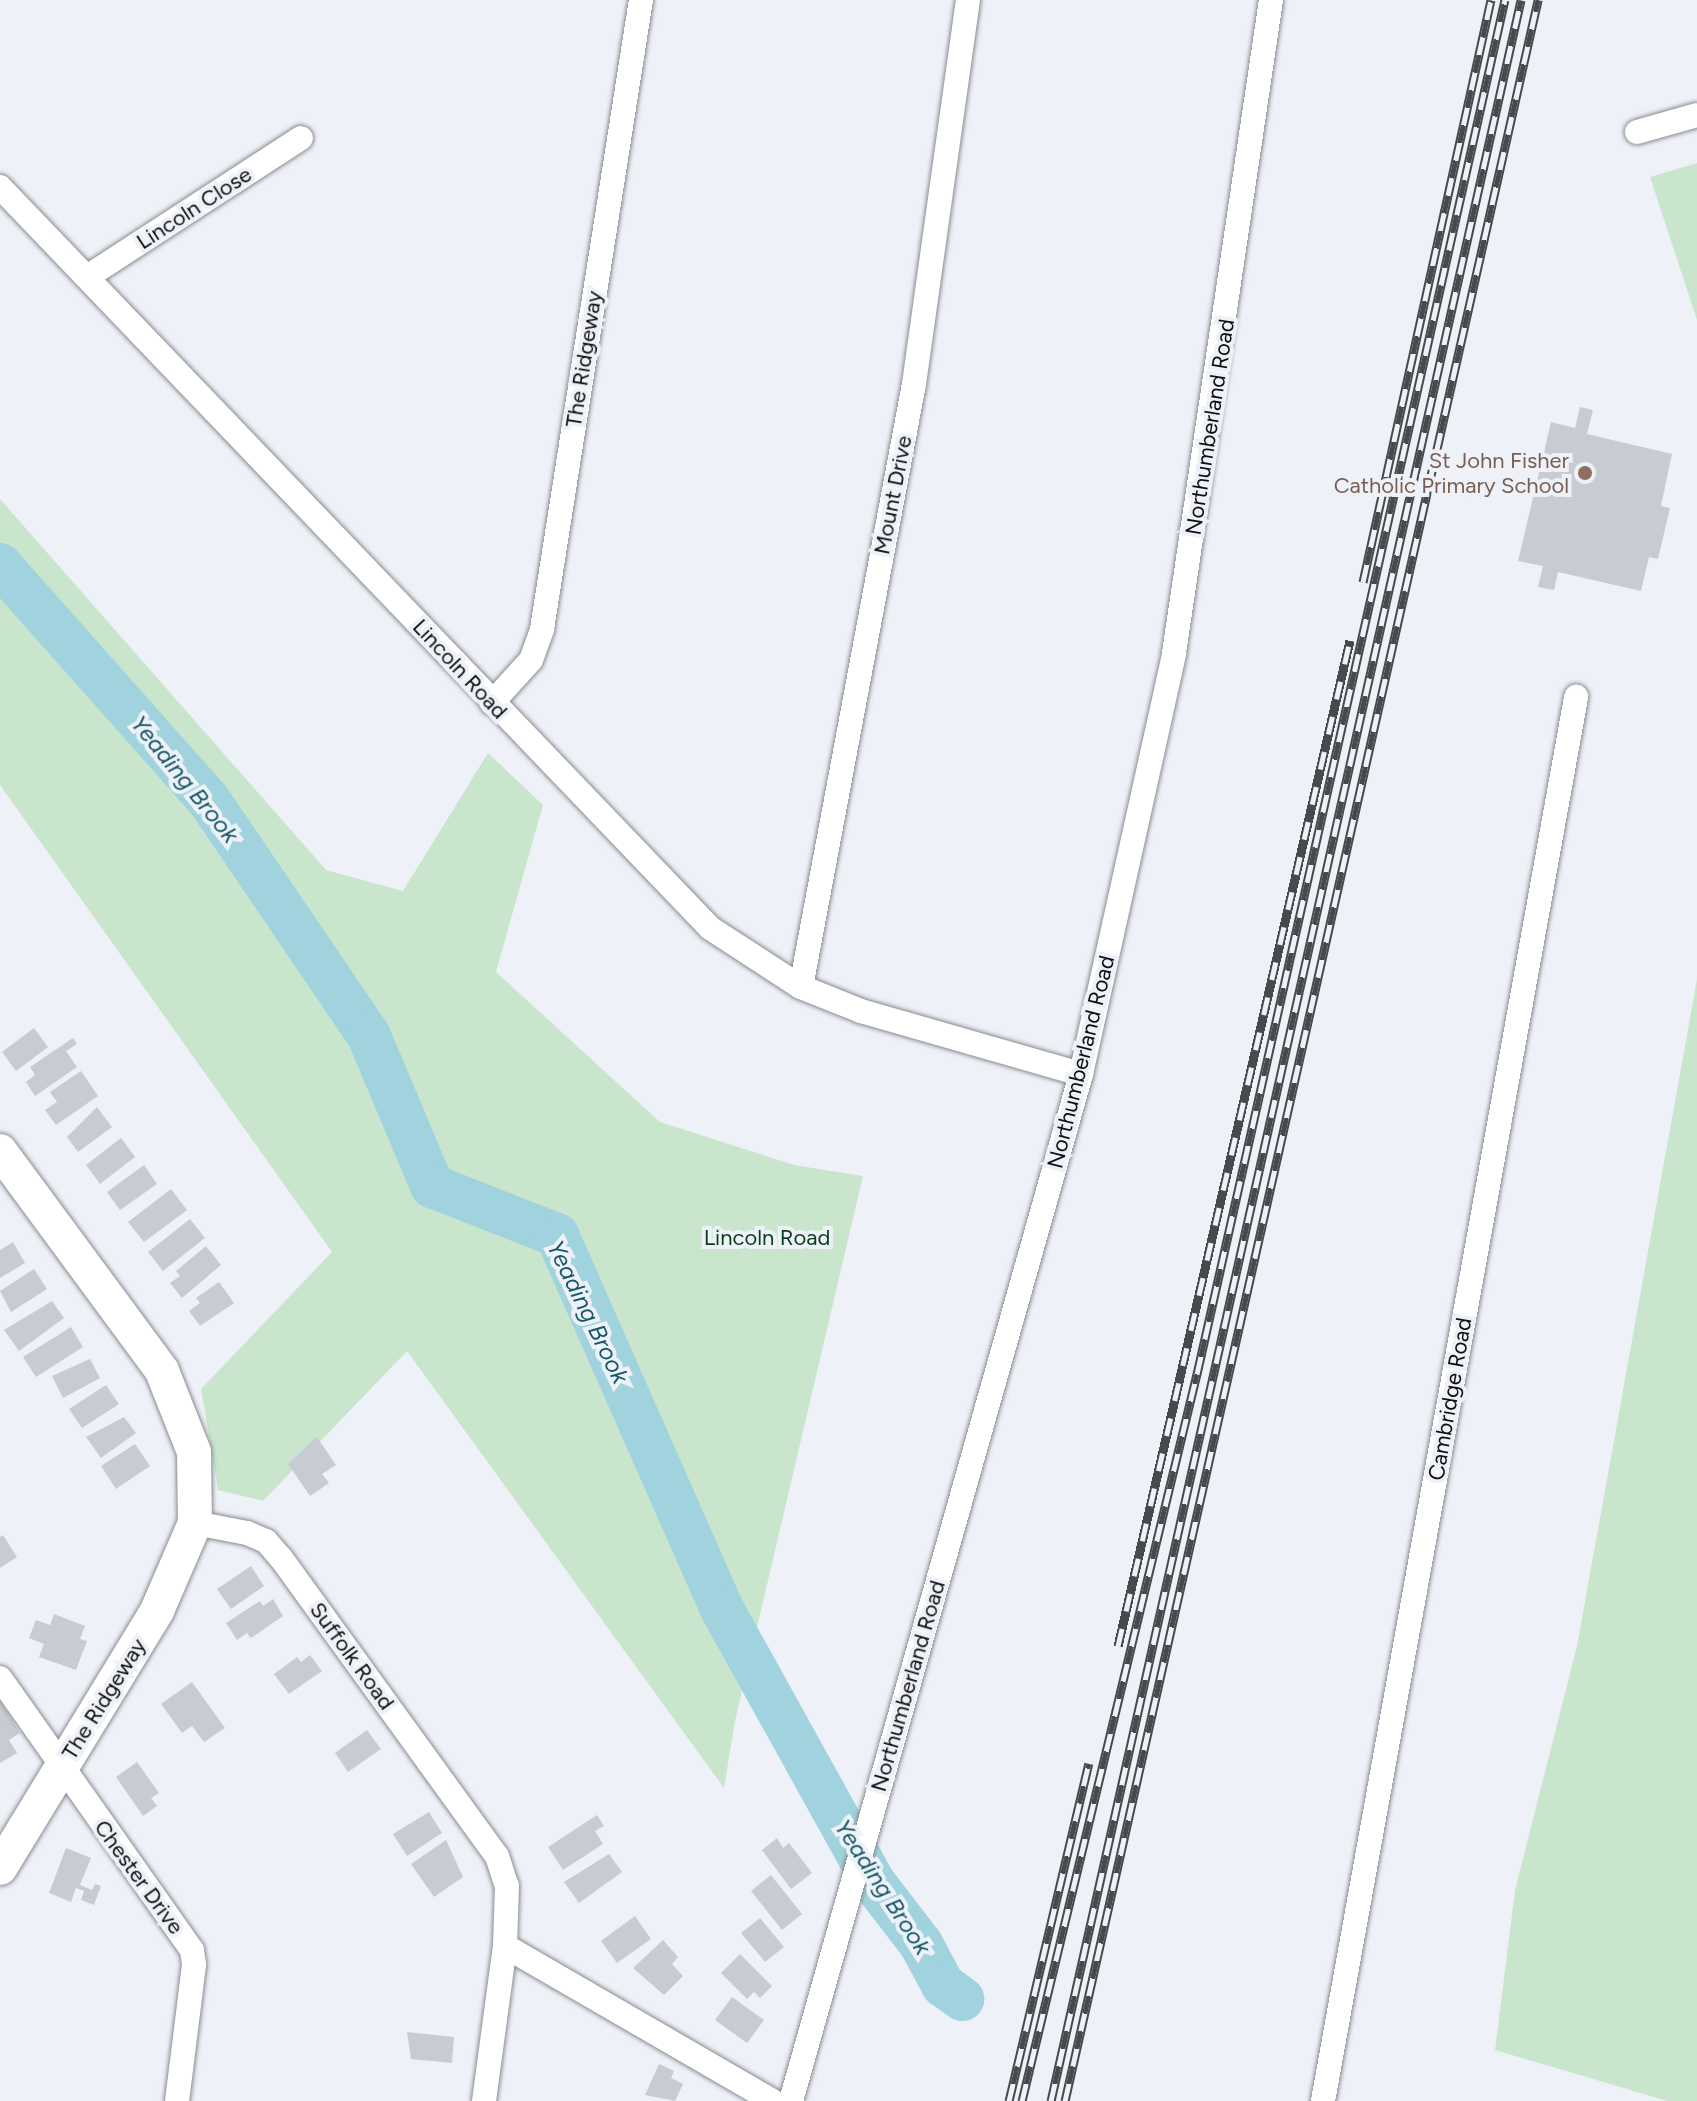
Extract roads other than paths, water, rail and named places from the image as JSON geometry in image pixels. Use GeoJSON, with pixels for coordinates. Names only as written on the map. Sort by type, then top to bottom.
{"type":"FeatureCollection","features":[{"type":"Feature","properties":{"kind":"street","name":"The Ridgeway"},"geometry":{"type":"LineString","coordinates":[[492,703],[531,660],[542,629],[641,0]]}},
{"type":"Feature","properties":{"kind":"street","name":"Mount Drive"},"geometry":{"type":"LineString","coordinates":[[801,987],[914,384],[968,0]]}},
{"type":"Feature","properties":{"kind":"street","name":"Northumberland Road"},"geometry":{"type":"LineString","coordinates":[[791,2101],[1081,1074],[1174,653],[1271,0]]}},
{"type":"Feature","properties":{"kind":"street"},"geometry":{"type":"LineString","coordinates":[[1637,132],[1697,115]]}},
{"type":"Feature","properties":{"kind":"street","name":"Lincoln Close"},"geometry":{"type":"LineString","coordinates":[[87,277],[301,138]]}},
{"type":"Feature","properties":{"kind":"street","name":"Lincoln Road"},"geometry":{"type":"LineString","coordinates":[[0,187],[710,928],[801,987],[861,1011],[1081,1074]]}},
{"type":"Feature","properties":{"kind":"street","name":"Cambridge Road"},"geometry":{"type":"LineString","coordinates":[[1323,2101],[1576,697]]}},
{"type":"Feature","properties":{"kind":"street"},"geometry":{"type":"LineString","coordinates":[[0,1151],[162,1371],[194,1452],[195,1523]]}},
{"type":"Feature","properties":{"kind":"street","name":"The Ridgeway"},"geometry":{"type":"LineString","coordinates":[[0,1868],[157,1611],[195,1523]]}},
{"type":"Feature","properties":{"kind":"street","name":"Suffolk Road"},"geometry":{"type":"LineString","coordinates":[[195,1523],[247,1533],[266,1541],[497,1856],[507,1886],[505,1946],[484,2101]]}},
{"type":"Feature","properties":{"kind":"street","name":"Chester Drive"},"geometry":{"type":"LineString","coordinates":[[0,1678],[192,1950],[194,1965],[177,2101]]}},
{"type":"Feature","properties":{"kind":"street"},"geometry":{"type":"LineString","coordinates":[[505,1946],[772,2101]]}},
{"type":"Feature","properties":{"kind":"waterway","name":"Yeading Brook"},"geometry":{"type":"LineString","coordinates":[[0,565],[208,799],[369,1036],[432,1186],[557,1235],[722,1609],[874,1883],[921,1944],[943,1985],[962,1999]]}},
{"type":"Feature","properties":{"kind":"railway"},"geometry":{"type":"LineString","coordinates":[[1363,582],[1491,0]]}},
{"type":"Feature","properties":{"kind":"railway"},"geometry":{"type":"LineString","coordinates":[[1022,2101],[1197,1374],[1505,0]]}},
{"type":"Feature","properties":{"kind":"railway"},"geometry":{"type":"LineString","coordinates":[[1051,2101],[1521,0]]}},
{"type":"Feature","properties":{"kind":"railway"},"geometry":{"type":"LineString","coordinates":[[1065,2101],[1538,0]]}},
{"type":"Feature","properties":{"kind":"railway"},"geometry":{"type":"LineString","coordinates":[[1118,1646],[1350,640]]}},
{"type":"Feature","properties":{"kind":"railway"},"geometry":{"type":"LineString","coordinates":[[1009,2101],[1089,1763]]}},
{"type":"Feature","properties":{"kind":"place","name":"St John Fisher Catholic Primary School"},"geometry":{"type":"Point","coordinates":[1585,473]}}]}
